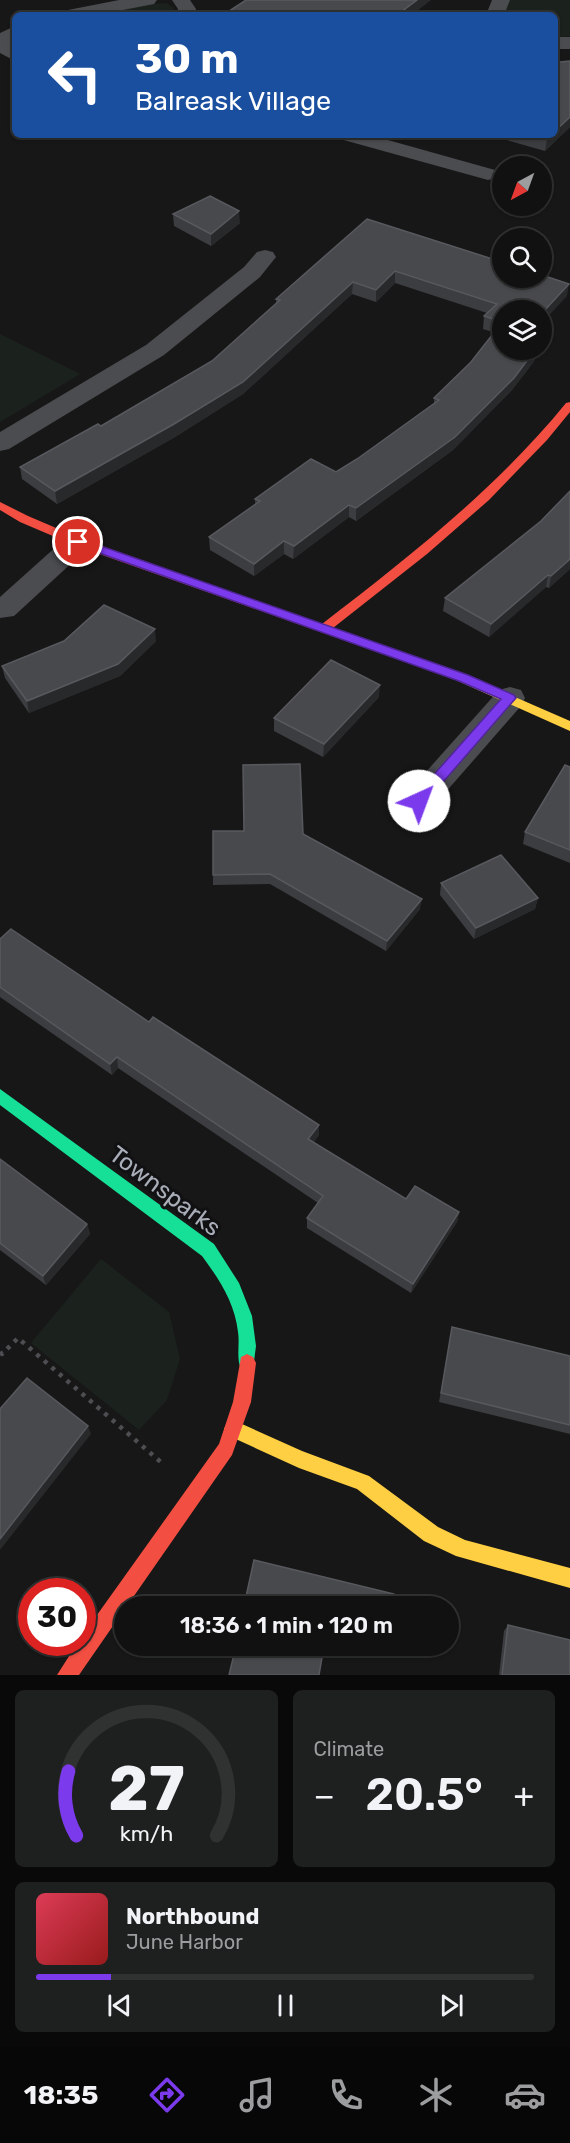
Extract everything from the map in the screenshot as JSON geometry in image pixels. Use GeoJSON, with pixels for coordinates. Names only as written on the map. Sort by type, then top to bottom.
{"type":"FeatureCollection","features":[{"type":"Feature","properties":{"kind":"street"},"geometry":{"type":"LineString","coordinates":[[84,12],[148,0]]}},
{"type":"Feature","properties":{"kind":"street"},"geometry":{"type":"LineString","coordinates":[[12,33],[7,36],[3,46],[12,53]]}},
{"type":"Feature","properties":{"kind":"street"},"geometry":{"type":"LineString","coordinates":[[358,138],[488,174]]}},
{"type":"Feature","properties":{"kind":"street"},"geometry":{"type":"LineString","coordinates":[[0,443],[155,350],[252,272],[265,257]]}},
{"type":"Feature","properties":{"kind":"street"},"geometry":{"type":"LineString","coordinates":[[324,629],[493,491],[526,461],[570,405]]}},
{"type":"Feature","properties":{"kind":"street"},"geometry":{"type":"LineString","coordinates":[[0,505],[24,519],[78,542],[463,678],[570,726]]}},
{"type":"Feature","properties":{"kind":"street"},"geometry":{"type":"LineString","coordinates":[[4,609],[78,542]]}},
{"type":"Feature","properties":{"kind":"street"},"geometry":{"type":"LineString","coordinates":[[419,801],[510,698]]}},
{"type":"Feature","properties":{"kind":"street","name":"Townsparks"},"geometry":{"type":"LineString","coordinates":[[0,1096],[208,1250],[229,1278],[244,1311],[248,1353],[242,1402],[226,1449],[67,1675]]}},
{"type":"Feature","properties":{"kind":"street"},"geometry":{"type":"LineString","coordinates":[[233,1429],[299,1459],[363,1482],[431,1534],[463,1549],[570,1578]]}},
{"type":"Feature","properties":{"kind":"path"},"geometry":{"type":"LineString","coordinates":[[0,1352],[2,1354],[18,1338],[195,1492]]}},
{"type":"Feature","properties":{"kind":"shaded area"},"geometry":{"type":"Polygon","coordinates":[[[509,0],[570,0],[570,36],[558,38],[558,12],[503,12],[509,0]]]}},
{"type":"Feature","properties":{"kind":"shaded area"},"geometry":{"type":"Polygon","coordinates":[[[166,3],[174,8],[173,12],[107,12],[166,3]]]}},
{"type":"Feature","properties":{"kind":"shaded area"},"geometry":{"type":"Polygon","coordinates":[[[0,334],[80,374],[0,422],[0,334]]]}},
{"type":"Feature","properties":{"kind":"shaded area"},"geometry":{"type":"Polygon","coordinates":[[[101,1259],[169,1312],[180,1359],[167,1400],[139,1430],[31,1343],[101,1259]]]}},
{"type":"Feature","properties":{"kind":"building"},"geometry":{"type":"Polygon","coordinates":[[[246,0],[417,0],[401,12],[228,12],[246,0]]]}},
{"type":"Feature","properties":{"kind":"building"},"geometry":{"type":"Polygon","coordinates":[[[570,61],[570,117],[558,128],[558,62],[570,61]]]}},
{"type":"Feature","properties":{"kind":"building"},"geometry":{"type":"Polygon","coordinates":[[[210,196],[239,211],[211,234],[173,214],[210,196]]]}},
{"type":"Feature","properties":{"kind":"building"},"geometry":{"type":"Polygon","coordinates":[[[367,219],[492,259],[492,288],[552,288],[552,278],[569,284],[552,302],[552,300],[492,300],[492,302],[395,271],[376,290],[353,282],[243,382],[55,491],[20,467],[98,424],[101,426],[212,361],[280,300],[276,299],[367,219]]]}},
{"type":"Feature","properties":{"kind":"building"},"geometry":{"type":"Polygon","coordinates":[[[492,309],[492,319],[484,316],[492,309]]]}},
{"type":"Feature","properties":{"kind":"building"},"geometry":{"type":"Polygon","coordinates":[[[492,335],[492,360],[528,360],[514,378],[455,437],[356,508],[349,505],[294,546],[284,541],[254,564],[209,537],[260,501],[255,499],[311,459],[336,472],[357,459],[439,400],[434,398],[471,362],[492,335]]]}},
{"type":"Feature","properties":{"kind":"building"},"geometry":{"type":"Polygon","coordinates":[[[570,491],[570,559],[551,576],[548,575],[491,624],[445,598],[541,521],[570,491]]]}},
{"type":"Feature","properties":{"kind":"building"},"geometry":{"type":"Polygon","coordinates":[[[104,605],[155,629],[118,664],[27,701],[2,666],[64,641],[104,605]]]}},
{"type":"Feature","properties":{"kind":"building"},"geometry":{"type":"Polygon","coordinates":[[[331,660],[380,685],[324,744],[274,718],[331,660]]]}},
{"type":"Feature","properties":{"kind":"building"},"geometry":{"type":"Polygon","coordinates":[[[300,764],[303,834],[422,899],[387,941],[270,874],[213,875],[213,831],[244,831],[243,765],[300,764]]]}},
{"type":"Feature","properties":{"kind":"building"},"geometry":{"type":"Polygon","coordinates":[[[565,765],[570,767],[570,850],[525,832],[565,765]]]}},
{"type":"Feature","properties":{"kind":"building"},"geometry":{"type":"Polygon","coordinates":[[[501,855],[538,898],[476,928],[441,883],[501,855]]]}},
{"type":"Feature","properties":{"kind":"building"},"geometry":{"type":"Polygon","coordinates":[[[11,929],[149,1022],[153,1017],[319,1125],[308,1139],[406,1199],[415,1186],[459,1212],[413,1284],[307,1218],[323,1196],[117,1057],[110,1064],[0,987],[0,939],[11,929]]]}},
{"type":"Feature","properties":{"kind":"building"},"geometry":{"type":"Polygon","coordinates":[[[0,1159],[87,1224],[43,1276],[0,1243],[0,1159]]]}},
{"type":"Feature","properties":{"kind":"building"},"geometry":{"type":"Polygon","coordinates":[[[452,1327],[570,1356],[570,1425],[441,1393],[452,1327]]]}},
{"type":"Feature","properties":{"kind":"building"},"geometry":{"type":"Polygon","coordinates":[[[27,1378],[88,1426],[0,1539],[0,1409],[27,1378]]]}},
{"type":"Feature","properties":{"kind":"building"},"geometry":{"type":"Polygon","coordinates":[[[254,1560],[394,1594],[394,1596],[246,1596],[254,1560]]]}},
{"type":"Feature","properties":{"kind":"building"},"geometry":{"type":"Polygon","coordinates":[[[508,1625],[570,1640],[570,1675],[502,1675],[508,1625]]]}},
{"type":"Feature","properties":{"kind":"building"},"geometry":{"type":"Polygon","coordinates":[[[234,1656],[322,1656],[319,1675],[229,1675],[234,1656]]]}},
{"type":"Feature","properties":{"kind":"traffic: fast"},"geometry":{"type":"LineString","coordinates":[[0,1096],[208,1250],[226,1276],[244,1316],[248,1346],[247,1363]]}},
{"type":"Feature","properties":{"kind":"traffic: slow"},"geometry":{"type":"LineString","coordinates":[[462,678],[570,726]]}},
{"type":"Feature","properties":{"kind":"traffic: slow"},"geometry":{"type":"LineString","coordinates":[[233,1429],[299,1459],[363,1482],[431,1534],[463,1549],[570,1578]]}},
{"type":"Feature","properties":{"kind":"traffic: jam"},"geometry":{"type":"LineString","coordinates":[[324,629],[423,551],[485,497],[515,469],[570,405]]}},
{"type":"Feature","properties":{"kind":"traffic: jam"},"geometry":{"type":"LineString","coordinates":[[0,505],[24,519],[78,542],[462,678]]}},
{"type":"Feature","properties":{"kind":"traffic: jam"},"geometry":{"type":"LineString","coordinates":[[67,1675],[226,1449],[242,1402],[247,1363]]}},
{"type":"Feature","properties":{"kind":"route"},"geometry":{"type":"LineString","coordinates":[[78,542],[463,678],[510,698],[419,801]]}}]}
